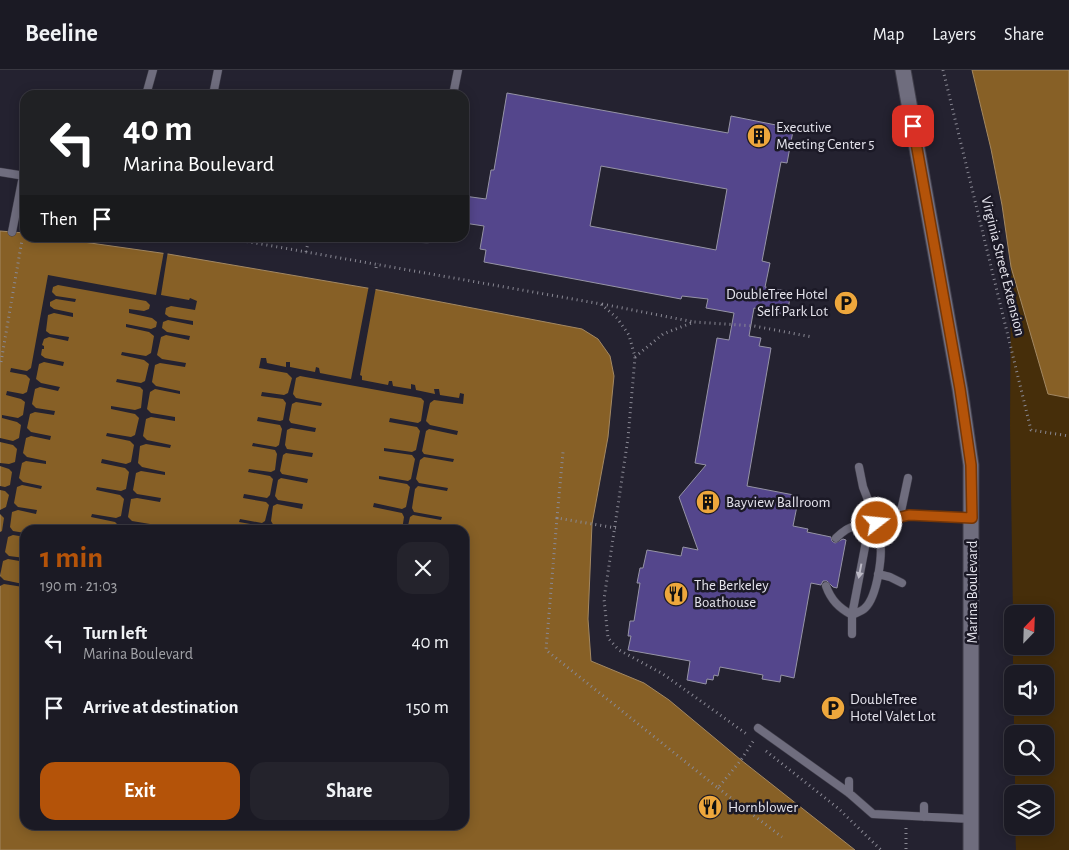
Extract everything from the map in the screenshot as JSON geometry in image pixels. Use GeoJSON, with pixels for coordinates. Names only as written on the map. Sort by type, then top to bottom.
{"type":"FeatureCollection","features":[{"type":"Feature","properties":{"kind":"street","name":"Marina Boulevard"},"geometry":{"type":"LineString","coordinates":[[903,70],[960,389],[971,465],[971,850]]}},
{"type":"Feature","properties":{"kind":"lane"},"geometry":{"type":"LineString","coordinates":[[147,90],[153,70]]}},
{"type":"Feature","properties":{"kind":"lane"},"geometry":{"type":"LineString","coordinates":[[214,90],[218,70]]}},
{"type":"Feature","properties":{"kind":"lane"},"geometry":{"type":"LineString","coordinates":[[454,90],[458,70]]}},
{"type":"Feature","properties":{"kind":"lane"},"geometry":{"type":"LineString","coordinates":[[0,172],[20,175]]}},
{"type":"Feature","properties":{"kind":"lane"},"geometry":{"type":"LineString","coordinates":[[12,232],[20,195]]}},
{"type":"Feature","properties":{"kind":"lane"},"geometry":{"type":"LineString","coordinates":[[852,615],[866,608],[874,592],[881,547],[873,524],[859,467]]}},
{"type":"Feature","properties":{"kind":"lane"},"geometry":{"type":"LineString","coordinates":[[900,516],[908,478]]}},
{"type":"Feature","properties":{"kind":"lane"},"geometry":{"type":"LineString","coordinates":[[836,538],[851,526],[873,524],[900,516],[972,518]]}},
{"type":"Feature","properties":{"kind":"lane"},"geometry":{"type":"LineString","coordinates":[[852,634],[852,615],[873,524]]}},
{"type":"Feature","properties":{"kind":"lane"},"geometry":{"type":"LineString","coordinates":[[878,574],[902,583]]}},
{"type":"Feature","properties":{"kind":"lane"},"geometry":{"type":"LineString","coordinates":[[826,586],[830,596],[839,608],[852,615]]}},
{"type":"Feature","properties":{"kind":"lane"},"geometry":{"type":"LineString","coordinates":[[758,728],[849,793],[873,814],[971,819]]}},
{"type":"Feature","properties":{"kind":"lane"},"geometry":{"type":"LineString","coordinates":[[793,753],[794,744]]}},
{"type":"Feature","properties":{"kind":"lane"},"geometry":{"type":"LineString","coordinates":[[849,781],[849,793]]}},
{"type":"Feature","properties":{"kind":"lane"},"geometry":{"type":"LineString","coordinates":[[924,806],[924,817]]}},
{"type":"Feature","properties":{"kind":"path","name":"Virginia Street Extension"},"geometry":{"type":"LineString","coordinates":[[943,70],[1031,430],[1069,436]]}},
{"type":"Feature","properties":{"kind":"path"},"geometry":{"type":"LineString","coordinates":[[1,362],[21,242]]}},
{"type":"Feature","properties":{"kind":"path"},"geometry":{"type":"LineString","coordinates":[[250,242],[377,263],[694,322],[754,326],[812,337]]}},
{"type":"Feature","properties":{"kind":"path"},"geometry":{"type":"LineString","coordinates":[[306,252],[308,242]]}},
{"type":"Feature","properties":{"kind":"path"},"geometry":{"type":"LineString","coordinates":[[376,268],[377,263]]}},
{"type":"Feature","properties":{"kind":"path"},"geometry":{"type":"LineString","coordinates":[[601,304],[616,318],[629,335],[635,357],[628,438],[604,599],[608,638],[619,650],[663,674],[754,740],[839,809],[881,850]]}},
{"type":"Feature","properties":{"kind":"path"},"geometry":{"type":"LineString","coordinates":[[635,357],[663,334],[694,322]]}},
{"type":"Feature","properties":{"kind":"path"},"geometry":{"type":"LineString","coordinates":[[563,452],[546,650],[782,837]]}},
{"type":"Feature","properties":{"kind":"path"},"geometry":{"type":"LineString","coordinates":[[557,518],[616,528]]}},
{"type":"Feature","properties":{"kind":"path"},"geometry":{"type":"LineString","coordinates":[[718,788],[741,760],[754,740]]}},
{"type":"Feature","properties":{"kind":"path"},"geometry":{"type":"LineString","coordinates":[[906,816],[906,850]]}},
{"type":"Feature","properties":{"kind":"shaded area"},"geometry":{"type":"Polygon","coordinates":[[[972,70],[1069,70],[1069,398],[1048,394],[1011,267],[991,149],[972,70]]]}},
{"type":"Feature","properties":{"kind":"shaded area"},"geometry":{"type":"Polygon","coordinates":[[[0,231],[20,233],[20,242],[83,242],[168,254],[373,289],[582,329],[598,339],[610,356],[614,376],[608,437],[592,524],[588,619],[591,661],[644,683],[669,700],[741,760],[855,850],[0,850],[0,231]]]}},
{"type":"Feature","properties":{"kind":"shaded area"},"geometry":{"type":"Polygon","coordinates":[[[1011,267],[1048,394],[1069,398],[1069,850],[1016,850],[1015,835],[1054,835],[1054,785],[1015,785],[1015,775],[1054,775],[1054,725],[1014,725],[1014,715],[1054,715],[1054,665],[1013,665],[1013,655],[1054,655],[1054,605],[1013,605],[1010,426],[1011,267]]]}},
{"type":"Feature","properties":{"kind":"pier"},"geometry":{"type":"Polygon","coordinates":[[[164,251],[168,251],[161,295],[189,300],[190,298],[197,301],[195,310],[171,306],[166,308],[165,314],[169,317],[193,321],[193,325],[168,320],[163,322],[162,328],[167,332],[190,336],[189,340],[166,335],[161,337],[157,355],[162,359],[186,363],[185,367],[160,363],[155,365],[152,382],[156,386],[180,391],[180,394],[155,389],[150,392],[147,409],[151,413],[175,417],[175,421],[151,417],[146,419],[143,436],[147,440],[171,445],[170,448],[146,444],[140,446],[138,463],[142,467],[165,472],[165,475],[141,471],[136,473],[133,490],[137,494],[161,498],[160,502],[137,498],[131,499],[128,517],[132,521],[156,525],[118,525],[115,522],[91,517],[92,514],[116,518],[121,516],[124,499],[120,495],[96,490],[97,487],[121,491],[126,489],[129,472],[125,468],[101,463],[102,459],[126,464],[131,462],[134,445],[130,441],[106,436],[107,433],[131,437],[135,435],[139,418],[135,414],[111,409],[111,406],[135,410],[141,408],[143,390],[140,387],[116,382],[117,379],[141,383],[145,381],[149,364],[144,360],[121,355],[122,352],[146,356],[151,353],[154,336],[149,332],[126,327],[126,324],[151,329],[156,327],[157,322],[152,318],[129,313],[129,309],[144,311],[149,309],[150,305],[146,301],[58,285],[53,287],[52,292],[56,296],[76,299],[75,302],[56,299],[50,302],[50,306],[54,309],[73,313],[73,317],[54,313],[48,315],[46,331],[50,334],[69,337],[68,341],[49,337],[44,339],[42,345],[44,349],[42,349],[41,355],[45,358],[64,362],[63,366],[44,362],[39,364],[36,379],[41,383],[60,387],[58,391],[40,387],[35,389],[32,404],[36,408],[55,411],[54,415],[35,412],[30,414],[27,428],[31,432],[51,436],[50,440],[31,436],[26,438],[23,453],[27,457],[46,461],[46,464],[26,461],[22,463],[19,478],[23,482],[42,486],[41,489],[22,485],[17,487],[14,503],[18,507],[37,510],[36,514],[18,510],[12,512],[10,527],[13,531],[20,532],[20,536],[13,535],[8,537],[5,552],[9,556],[20,557],[20,561],[8,559],[3,561],[0,576],[0,532],[2,531],[4,518],[0,514],[0,510],[6,507],[9,495],[5,491],[0,490],[0,486],[10,485],[12,472],[0,466],[0,463],[9,464],[15,462],[17,449],[13,445],[0,442],[0,438],[13,441],[19,438],[21,425],[2,418],[2,415],[18,418],[23,415],[25,402],[6,395],[7,391],[23,394],[27,392],[30,379],[26,375],[10,372],[11,368],[27,371],[31,368],[48,275],[156,295],[164,251]]]}},
{"type":"Feature","properties":{"kind":"pier"},"geometry":{"type":"Polygon","coordinates":[[[369,285],[376,287],[360,375],[362,380],[388,385],[389,381],[392,381],[393,386],[411,389],[411,384],[415,385],[416,390],[435,394],[434,389],[439,389],[440,395],[459,398],[460,393],[464,394],[463,404],[434,400],[430,403],[426,421],[430,425],[458,431],[457,435],[429,429],[426,431],[422,451],[424,454],[454,459],[453,462],[424,457],[420,460],[416,479],[419,483],[448,488],[447,491],[418,486],[415,489],[412,508],[414,512],[442,517],[441,520],[413,515],[410,517],[408,525],[403,525],[404,517],[402,513],[373,507],[374,503],[402,509],[406,507],[410,487],[407,484],[379,479],[379,476],[408,481],[411,479],[415,459],[412,455],[384,451],[384,448],[412,452],[416,450],[420,431],[417,427],[389,422],[390,418],[418,423],[421,421],[424,401],[421,398],[300,376],[296,378],[293,394],[296,398],[322,403],[321,406],[296,402],[292,404],[289,420],[291,423],[316,428],[315,432],[291,428],[287,430],[285,445],[287,449],[313,453],[312,457],[286,453],[283,455],[280,471],[282,474],[308,479],[307,483],[281,478],[278,480],[275,496],[278,500],[303,504],[302,509],[277,504],[273,506],[271,521],[273,525],[256,525],[239,522],[240,519],[262,523],[265,521],[269,505],[266,502],[243,498],[244,494],[267,498],[270,495],[273,479],[270,476],[248,472],[249,469],[271,472],[275,470],[277,454],[275,450],[252,446],[253,443],[276,447],[279,445],[282,429],[280,425],[257,421],[258,417],[283,420],[286,403],[283,399],[261,396],[262,392],[284,395],[288,393],[292,378],[287,373],[259,368],[261,358],[266,358],[267,363],[286,367],[286,362],[290,362],[290,367],[315,372],[316,367],[319,368],[320,373],[351,379],[369,285]]]}},
{"type":"Feature","properties":{"kind":"pier"},"geometry":{"type":"Polygon","coordinates":[[[0,576],[4,580],[20,583],[20,587],[4,584],[0,586],[0,576]]]}},
{"type":"Feature","properties":{"kind":"building"},"geometry":{"type":"Polygon","coordinates":[[[507,93],[728,133],[731,116],[776,125],[775,128],[793,131],[787,163],[781,162],[762,261],[770,263],[765,287],[791,292],[787,315],[754,308],[749,336],[761,338],[759,346],[771,348],[747,486],[799,496],[793,526],[808,529],[807,532],[831,537],[835,543],[843,539],[846,540],[837,588],[827,581],[823,581],[821,585],[811,583],[794,678],[781,675],[780,682],[762,679],[763,675],[720,667],[718,676],[714,675],[713,680],[707,679],[706,684],[687,680],[690,661],[628,650],[631,636],[628,636],[630,621],[634,621],[640,583],[637,583],[647,550],[681,556],[683,547],[698,550],[679,497],[706,465],[695,463],[717,338],[729,340],[734,313],[706,308],[708,299],[682,296],[681,299],[484,262],[486,250],[480,249],[484,226],[469,224],[469,197],[486,199],[491,170],[494,170],[507,93]],[[601,166],[590,226],[716,250],[727,189],[601,166]]]}},
{"type":"Feature","properties":{"kind":"place","name":"Executive Meeting Center 5"},"geometry":{"type":"Point","coordinates":[759,136]}},
{"type":"Feature","properties":{"kind":"place","name":"DoubleTree Hotel Self Park Lot"},"geometry":{"type":"Point","coordinates":[846,303]}},
{"type":"Feature","properties":{"kind":"place","name":"Bayview Ballroom"},"geometry":{"type":"Point","coordinates":[708,502]}},
{"type":"Feature","properties":{"kind":"place","name":"The Berkeley Boathouse"},"geometry":{"type":"Point","coordinates":[676,594]}},
{"type":"Feature","properties":{"kind":"place","name":"DoubleTree Hotel Valet Lot"},"geometry":{"type":"Point","coordinates":[833,708]}},
{"type":"Feature","properties":{"kind":"place","name":"Hornblower"},"geometry":{"type":"Point","coordinates":[710,807]}},
{"type":"Feature","properties":{"kind":"route"},"geometry":{"type":"LineString","coordinates":[[877,523],[909,515],[972,518],[971,465],[960,389],[913,126]]}}]}
